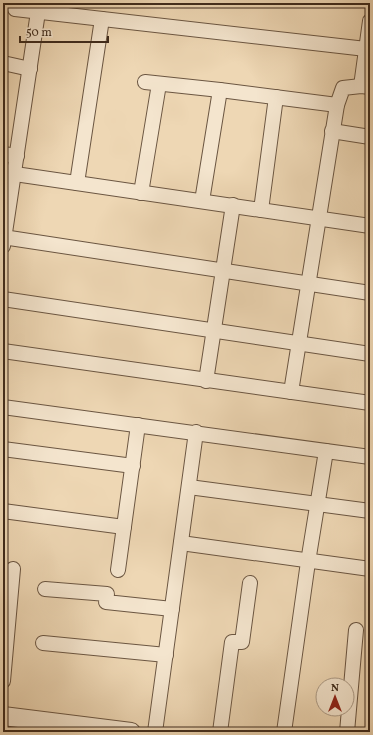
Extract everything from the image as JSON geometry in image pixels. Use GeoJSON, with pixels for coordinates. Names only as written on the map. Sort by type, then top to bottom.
{"type":"FeatureCollection","features":[{"type":"Feature","properties":{"kind":"street"},"geometry":{"type":"LineString","coordinates":[[11,6],[15,9],[38,12],[366,49]]}},
{"type":"Feature","properties":{"kind":"street"},"geometry":{"type":"LineString","coordinates":[[38,12],[3,241],[224,270],[370,293]]}},
{"type":"Feature","properties":{"kind":"street"},"geometry":{"type":"LineString","coordinates":[[76,183],[102,19]]}},
{"type":"Feature","properties":{"kind":"street"},"geometry":{"type":"LineString","coordinates":[[291,392],[337,105],[343,88],[365,86],[366,49],[370,21]]}},
{"type":"Feature","properties":{"kind":"street"},"geometry":{"type":"LineString","coordinates":[[3,63],[30,69]]}},
{"type":"Feature","properties":{"kind":"street"},"geometry":{"type":"LineString","coordinates":[[145,82],[337,105]]}},
{"type":"Feature","properties":{"kind":"street"},"geometry":{"type":"LineString","coordinates":[[141,193],[159,84]]}},
{"type":"Feature","properties":{"kind":"street"},"geometry":{"type":"LineString","coordinates":[[202,201],[220,90]]}},
{"type":"Feature","properties":{"kind":"street"},"geometry":{"type":"LineString","coordinates":[[261,210],[276,97]]}},
{"type":"Feature","properties":{"kind":"street"},"geometry":{"type":"LineString","coordinates":[[332,131],[370,137]]}},
{"type":"Feature","properties":{"kind":"street"},"geometry":{"type":"LineString","coordinates":[[3,154],[17,156]]}},
{"type":"Feature","properties":{"kind":"street"},"geometry":{"type":"LineString","coordinates":[[14,174],[370,226]]}},
{"type":"Feature","properties":{"kind":"street"},"geometry":{"type":"LineString","coordinates":[[206,381],[234,205]]}},
{"type":"Feature","properties":{"kind":"street"},"geometry":{"type":"LineString","coordinates":[[3,299],[370,354]]}},
{"type":"Feature","properties":{"kind":"street"},"geometry":{"type":"LineString","coordinates":[[3,350],[206,381],[370,402]]}},
{"type":"Feature","properties":{"kind":"street"},"geometry":{"type":"LineString","coordinates":[[3,407],[196,432],[370,457]]}},
{"type":"Feature","properties":{"kind":"street"},"geometry":{"type":"LineString","coordinates":[[118,570],[138,425]]}},
{"type":"Feature","properties":{"kind":"street"},"geometry":{"type":"LineString","coordinates":[[155,732],[196,432]]}},
{"type":"Feature","properties":{"kind":"street"},"geometry":{"type":"LineString","coordinates":[[3,449],[132,466]]}},
{"type":"Feature","properties":{"kind":"street"},"geometry":{"type":"LineString","coordinates":[[284,732],[308,562],[326,451]]}},
{"type":"Feature","properties":{"kind":"street"},"geometry":{"type":"LineString","coordinates":[[188,487],[370,511]]}},
{"type":"Feature","properties":{"kind":"street"},"geometry":{"type":"LineString","coordinates":[[3,511],[124,527]]}},
{"type":"Feature","properties":{"kind":"street"},"geometry":{"type":"LineString","coordinates":[[181,543],[308,562],[370,569]]}},
{"type":"Feature","properties":{"kind":"street"},"geometry":{"type":"LineString","coordinates":[[3,682],[13,569]]}},
{"type":"Feature","properties":{"kind":"street"},"geometry":{"type":"LineString","coordinates":[[220,732],[232,642],[242,642],[250,584]]}},
{"type":"Feature","properties":{"kind":"street"},"geometry":{"type":"LineString","coordinates":[[45,589],[107,594],[106,602],[172,609]]}},
{"type":"Feature","properties":{"kind":"street"},"geometry":{"type":"LineString","coordinates":[[347,732],[356,630]]}},
{"type":"Feature","properties":{"kind":"street"},"geometry":{"type":"LineString","coordinates":[[43,643],[166,655]]}},
{"type":"Feature","properties":{"kind":"street"},"geometry":{"type":"LineString","coordinates":[[3,716],[131,732]]}}]}
